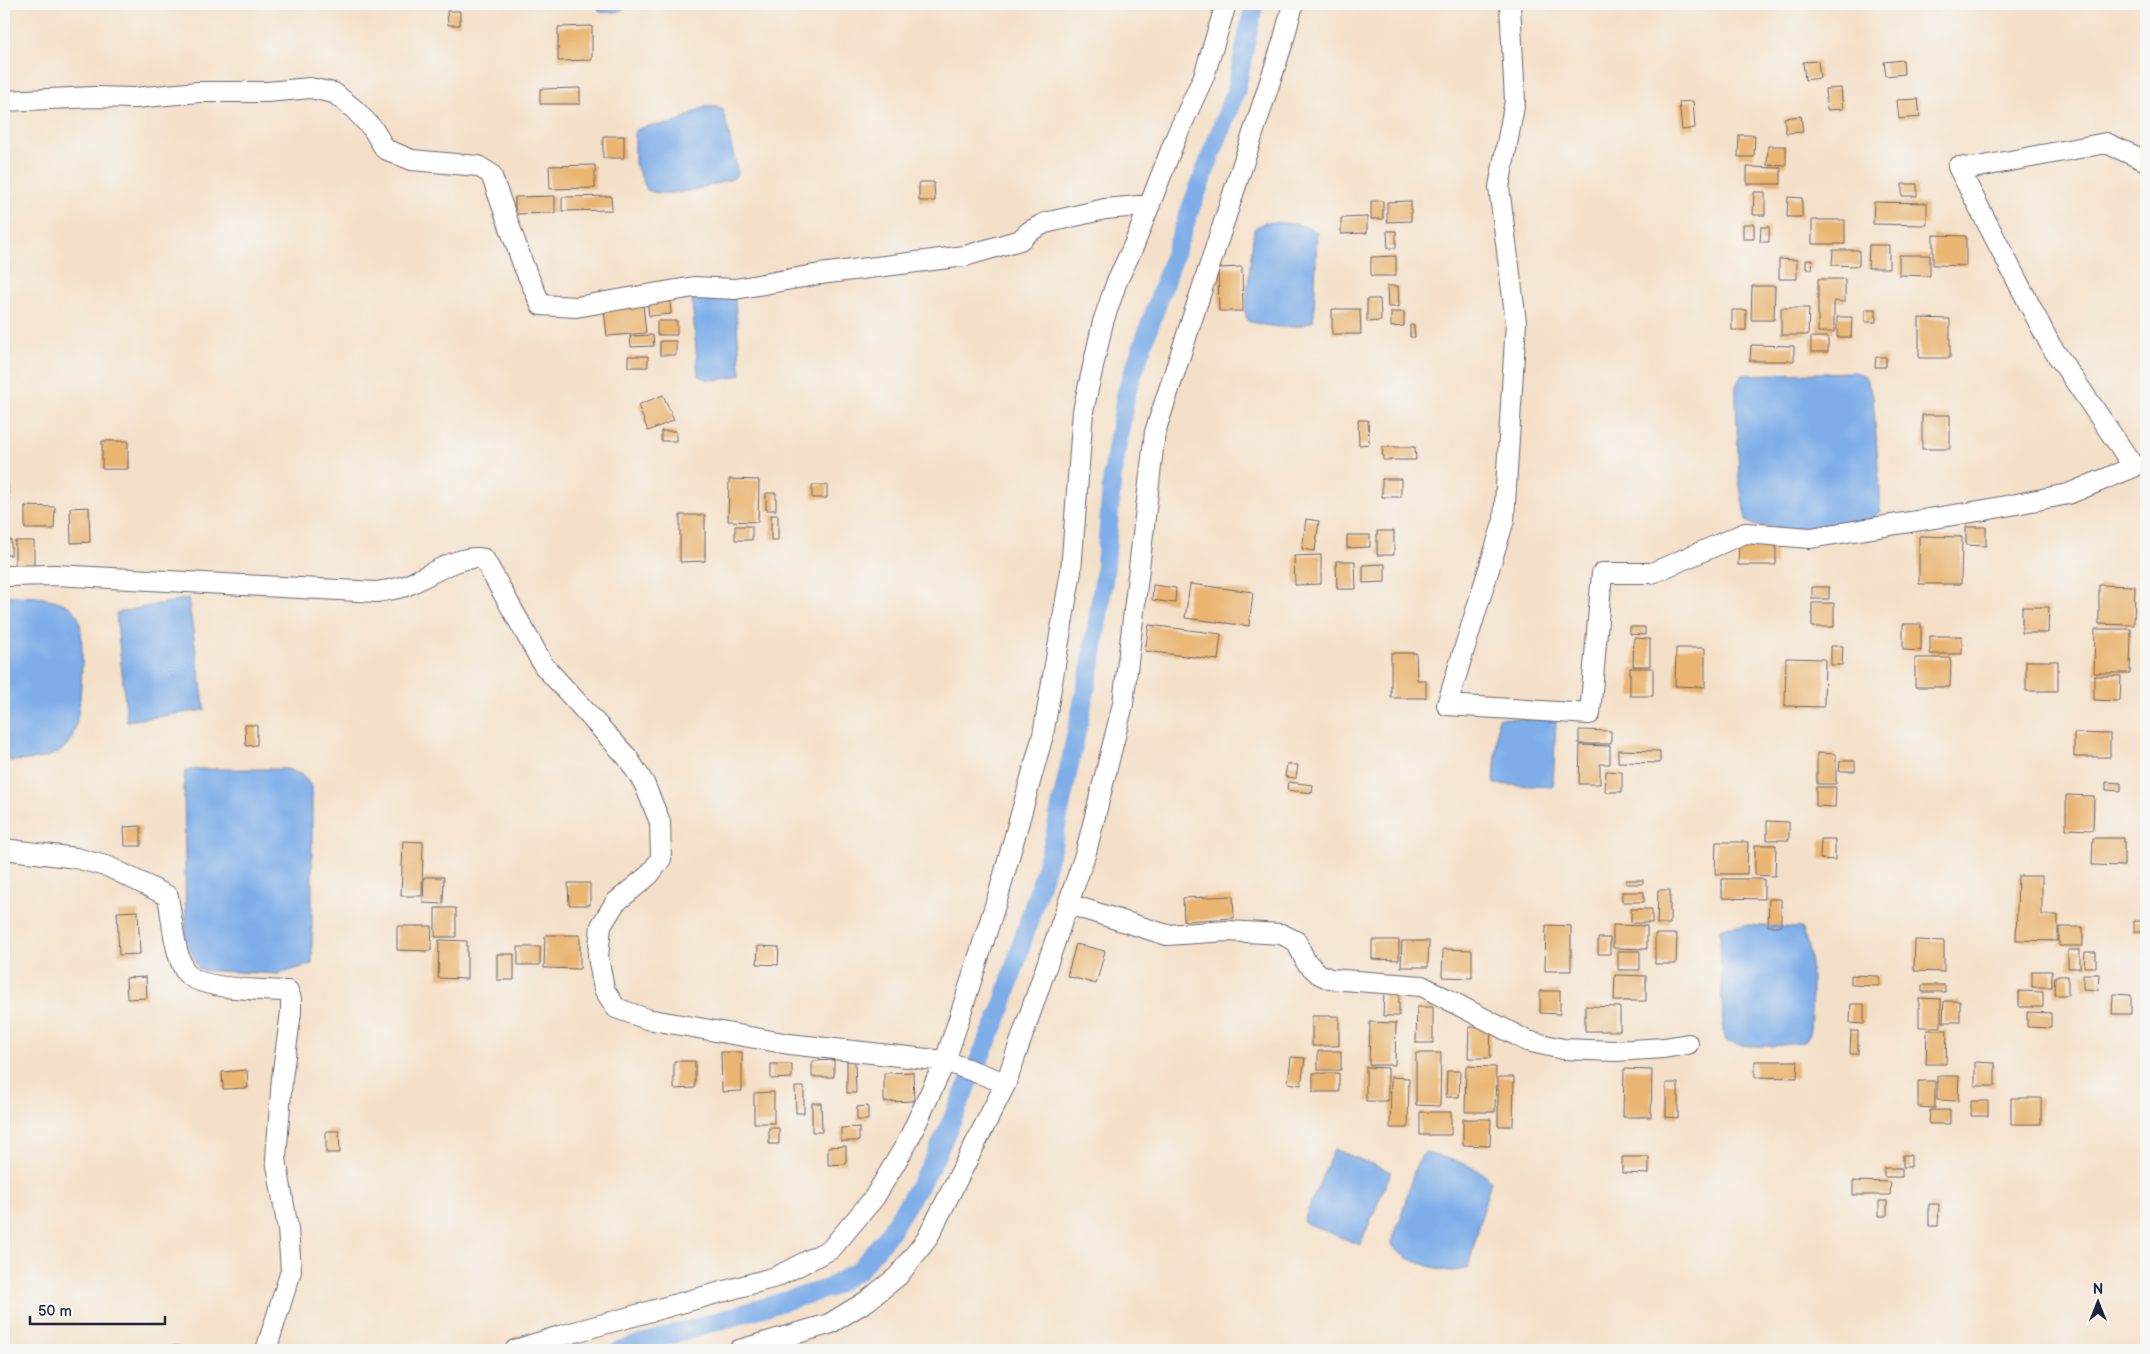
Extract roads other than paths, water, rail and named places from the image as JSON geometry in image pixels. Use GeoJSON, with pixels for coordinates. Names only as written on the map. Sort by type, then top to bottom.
{"type":"FeatureCollection","features":[{"type":"Feature","properties":{"kind":"street"},"geometry":{"type":"LineString","coordinates":[[515,1350],[776,1277],[831,1249],[874,1198],[907,1143],[945,1061],[999,893],[1043,735],[1071,571],[1083,411],[1103,322],[1117,281],[1134,245],[1176,137],[1204,76],[1226,4]]}},
{"type":"Feature","properties":{"kind":"street"},"geometry":{"type":"LineString","coordinates":[[739,1350],[829,1324],[867,1301],[898,1276],[927,1239],[1006,1083],[1086,852],[1123,704],[1155,432],[1283,42],[1293,4]]}},
{"type":"Feature","properties":{"kind":"street"},"geometry":{"type":"LineString","coordinates":[[1510,4],[1515,101],[1499,188],[1516,322],[1504,520],[1447,705],[1590,714],[1602,573],[1652,573],[1745,533],[1810,538],[2068,494],[2134,468],[2051,346],[1958,167],[1973,168],[2106,143],[2146,161]]}},
{"type":"Feature","properties":{"kind":"street"},"geometry":{"type":"LineString","coordinates":[[4,101],[134,98],[199,92],[267,92],[310,88],[334,93],[354,108],[373,129],[385,149],[412,160],[478,166],[491,174],[524,267],[541,305],[557,308],[576,307],[694,287],[734,289],[820,274],[965,256],[1020,240],[1030,231],[1045,223],[1105,210],[1150,205]]}},
{"type":"Feature","properties":{"kind":"street"},"geometry":{"type":"LineString","coordinates":[[4,576],[55,575],[377,592],[406,585],[440,568],[474,557],[484,560],[544,666],[626,757],[644,783],[660,822],[661,860],[648,875],[615,903],[601,926],[598,957],[604,989],[616,1008],[647,1018],[789,1044],[945,1061],[1006,1083]]}},
{"type":"Feature","properties":{"kind":"street"},"geometry":{"type":"LineString","coordinates":[[4,849],[76,858],[109,868],[168,896],[180,961],[185,974],[212,986],[288,991],[291,999],[291,1012],[282,1078],[276,1159],[288,1228],[291,1271],[266,1350]]}},
{"type":"Feature","properties":{"kind":"street"},"geometry":{"type":"LineString","coordinates":[[1068,904],[1167,935],[1226,931],[1281,934],[1296,941],[1306,962],[1319,974],[1330,979],[1422,986],[1527,1040],[1563,1049],[1615,1051],[1664,1048],[1688,1044]]}},
{"type":"Feature","properties":{"kind":"water"},"geometry":{"type":"Polygon","coordinates":[[[596,4],[631,4],[630,7],[616,12],[600,12],[596,4]]]}},
{"type":"Feature","properties":{"kind":"water"},"geometry":{"type":"Polygon","coordinates":[[[705,107],[716,107],[723,110],[738,174],[733,179],[690,190],[657,193],[647,190],[635,163],[635,131],[648,126],[673,123],[705,107]]]}},
{"type":"Feature","properties":{"kind":"water"},"geometry":{"type":"Polygon","coordinates":[[[1264,222],[1298,225],[1317,232],[1313,321],[1298,326],[1281,327],[1248,321],[1245,313],[1254,229],[1264,222]]]}},
{"type":"Feature","properties":{"kind":"water"},"geometry":{"type":"Polygon","coordinates":[[[716,295],[735,299],[741,375],[713,380],[698,375],[692,298],[716,295]]]}},
{"type":"Feature","properties":{"kind":"water"},"geometry":{"type":"Polygon","coordinates":[[[1855,372],[1865,376],[1873,396],[1880,511],[1874,518],[1819,530],[1756,526],[1746,521],[1739,481],[1736,398],[1736,386],[1741,375],[1855,372]]]}},
{"type":"Feature","properties":{"kind":"water"},"geometry":{"type":"Polygon","coordinates":[[[4,595],[39,597],[56,601],[72,609],[79,620],[82,663],[80,700],[74,731],[70,741],[64,748],[57,753],[40,759],[4,761],[4,595]]]}},
{"type":"Feature","properties":{"kind":"water"},"geometry":{"type":"Polygon","coordinates":[[[188,598],[205,710],[127,721],[116,613],[188,598]]]}},
{"type":"Feature","properties":{"kind":"water"},"geometry":{"type":"Polygon","coordinates":[[[1498,718],[1556,720],[1553,787],[1494,784],[1498,718]]]}},
{"type":"Feature","properties":{"kind":"water"},"geometry":{"type":"Polygon","coordinates":[[[287,769],[302,775],[312,787],[312,964],[279,974],[199,970],[186,940],[184,788],[185,770],[287,769]]]}},
{"type":"Feature","properties":{"kind":"water"},"geometry":{"type":"Polygon","coordinates":[[[1746,925],[1801,928],[1809,954],[1812,980],[1810,1034],[1804,1042],[1775,1046],[1753,1046],[1726,1041],[1723,1031],[1720,929],[1746,925]]]}},
{"type":"Feature","properties":{"kind":"water"},"geometry":{"type":"Polygon","coordinates":[[[1334,1149],[1391,1172],[1360,1245],[1303,1222],[1334,1149]]]}},
{"type":"Feature","properties":{"kind":"water"},"geometry":{"type":"Polygon","coordinates":[[[1425,1153],[1470,1166],[1491,1180],[1468,1268],[1452,1271],[1429,1266],[1403,1255],[1393,1246],[1393,1235],[1401,1217],[1416,1166],[1425,1153]]]}},
{"type":"Feature","properties":{"kind":"waterway"},"geometry":{"type":"LineString","coordinates":[[620,1350],[829,1288],[859,1270],[887,1236],[934,1160],[1000,1013],[1052,847],[1091,664],[1105,571],[1112,478],[1126,393],[1190,210],[1236,90],[1254,4]]}}]}
